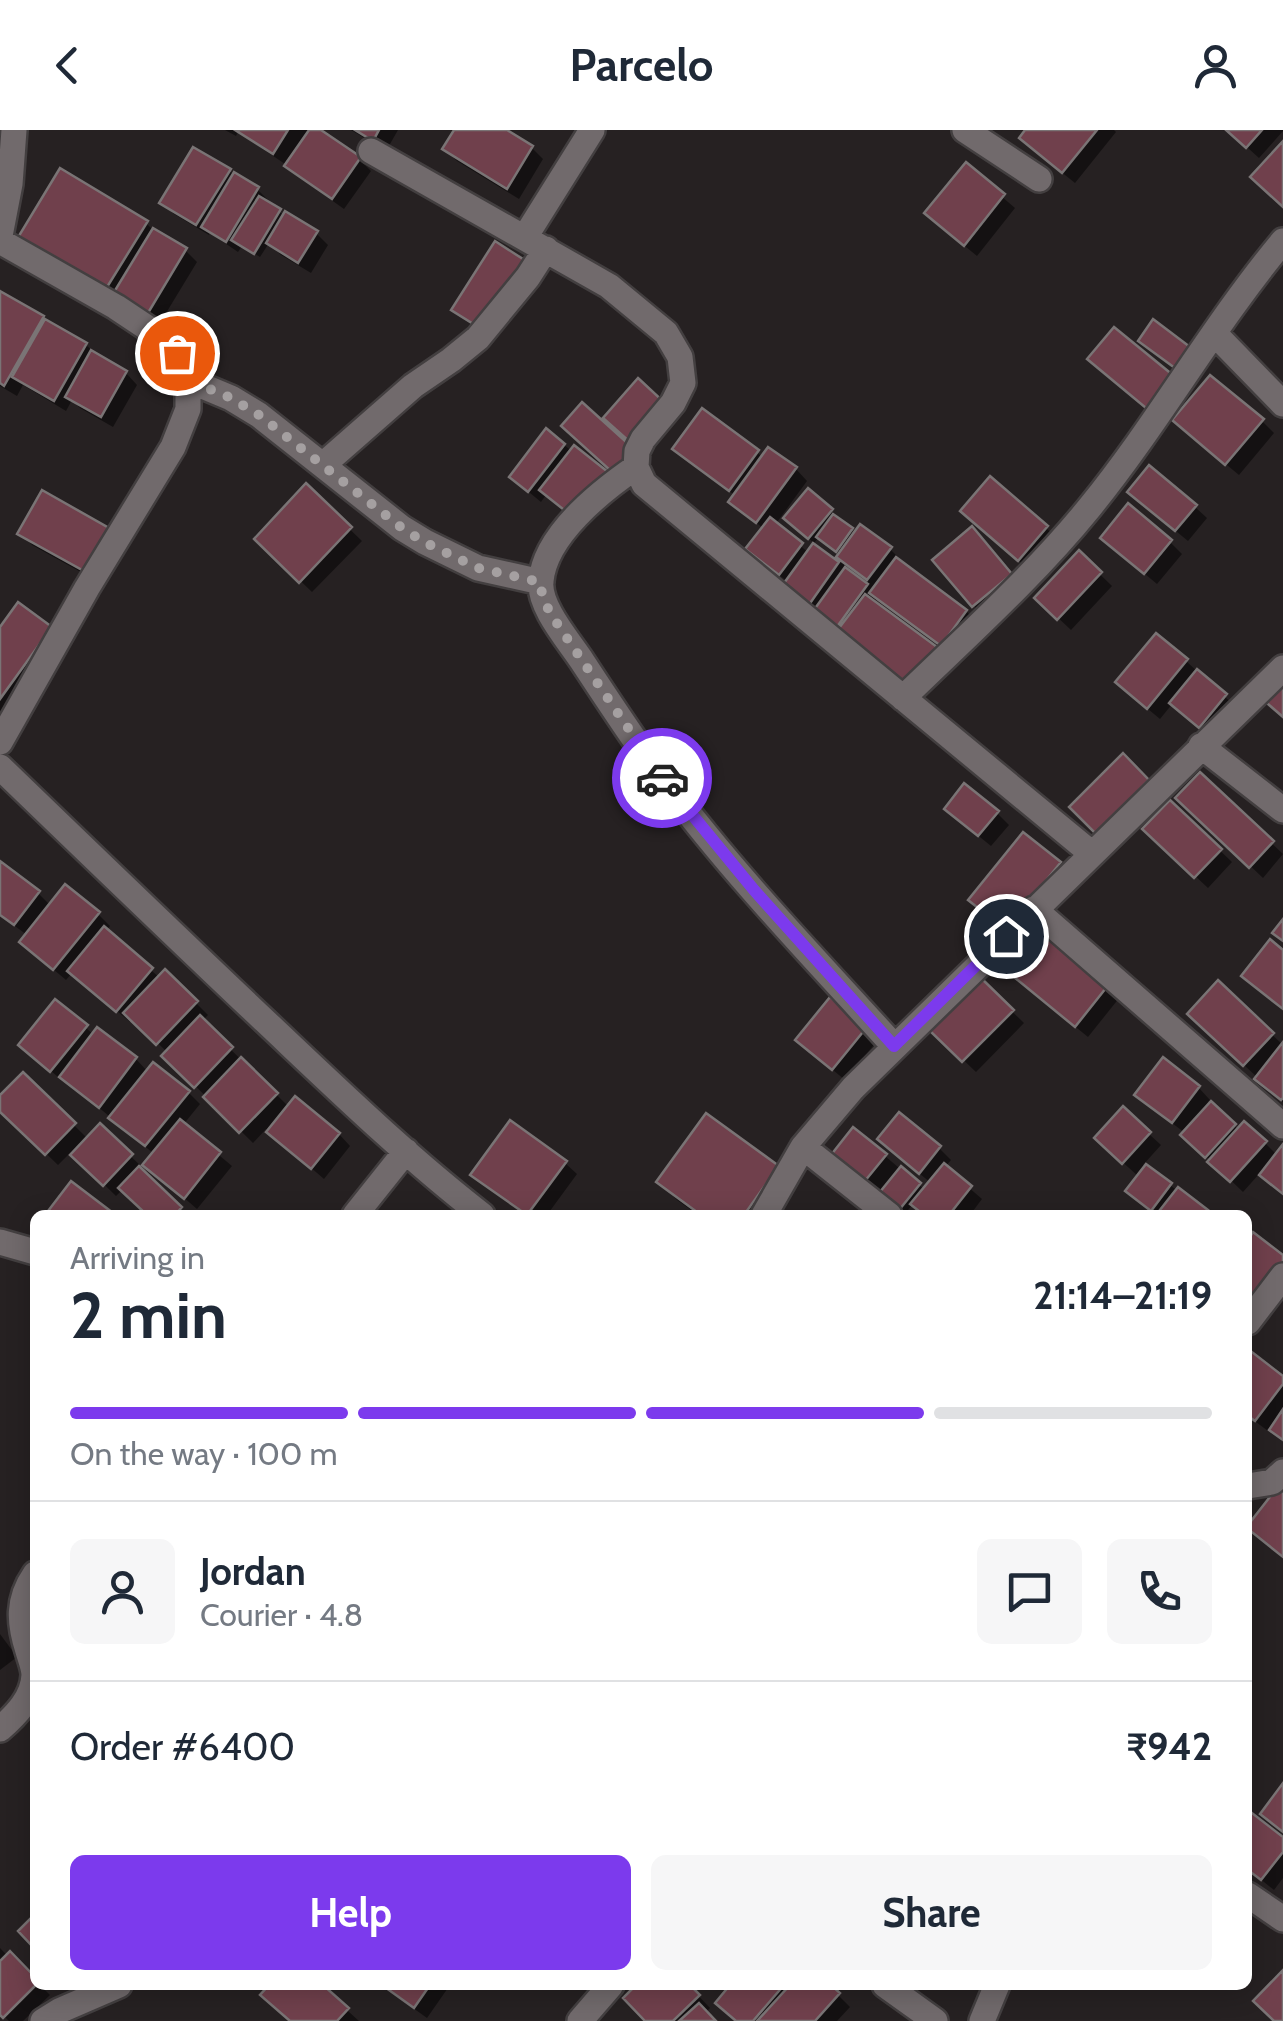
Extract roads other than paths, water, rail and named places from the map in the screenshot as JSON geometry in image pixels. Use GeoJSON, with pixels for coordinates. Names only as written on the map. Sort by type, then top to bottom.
{"type":"FeatureCollection","features":[{"type":"Feature","properties":{"kind":"street"},"geometry":{"type":"LineString","coordinates":[[0,742],[173,447],[188,408],[188,380],[177,353],[156,333],[0,239],[14,130]]}},
{"type":"Feature","properties":{"kind":"street"},"geometry":{"type":"LineString","coordinates":[[324,464],[413,386],[478,338],[520,288],[536,243],[592,130]]}},
{"type":"Feature","properties":{"kind":"street"},"geometry":{"type":"LineString","coordinates":[[966,130],[1039,179]]}},
{"type":"Feature","properties":{"kind":"street"},"geometry":{"type":"LineString","coordinates":[[371,151],[609,286],[666,333],[680,357],[683,382],[673,403],[637,451],[636,467],[644,484],[1092,852]]}},
{"type":"Feature","properties":{"kind":"street"},"geometry":{"type":"LineString","coordinates":[[904,698],[1058,545],[1110,480],[1283,241]]}},
{"type":"Feature","properties":{"kind":"street"},"geometry":{"type":"LineString","coordinates":[[1215,334],[1283,404]]}},
{"type":"Feature","properties":{"kind":"street"},"geometry":{"type":"LineString","coordinates":[[188,380],[259,415],[424,542],[478,568],[540,582]]}},
{"type":"Feature","properties":{"kind":"street"},"geometry":{"type":"LineString","coordinates":[[636,467],[598,493],[558,540],[540,582],[543,599],[664,780],[754,890],[894,1046]]}},
{"type":"Feature","properties":{"kind":"street"},"geometry":{"type":"LineString","coordinates":[[767,1210],[802,1147],[852,1088],[1283,668]]}},
{"type":"Feature","properties":{"kind":"street"},"geometry":{"type":"LineString","coordinates":[[1201,746],[1283,810]]}},
{"type":"Feature","properties":{"kind":"street"},"geometry":{"type":"LineString","coordinates":[[0,767],[406,1151],[476,1210]]}},
{"type":"Feature","properties":{"kind":"street"},"geometry":{"type":"LineString","coordinates":[[1034,909],[1283,1126]]}},
{"type":"Feature","properties":{"kind":"street"},"geometry":{"type":"LineString","coordinates":[[802,1147],[883,1210]]}},
{"type":"Feature","properties":{"kind":"street"},"geometry":{"type":"LineString","coordinates":[[360,1210],[406,1151]]}},
{"type":"Feature","properties":{"kind":"street"},"geometry":{"type":"LineString","coordinates":[[0,1242],[30,1251]]}},
{"type":"Feature","properties":{"kind":"street"},"geometry":{"type":"LineString","coordinates":[[1252,1317],[1283,1276]]}},
{"type":"Feature","properties":{"kind":"street"},"geometry":{"type":"LineString","coordinates":[[1252,1485],[1272,1482],[1283,1472]]}},
{"type":"Feature","properties":{"kind":"street"},"geometry":{"type":"LineString","coordinates":[[30,1584],[20,1614],[30,1660]]}},
{"type":"Feature","properties":{"kind":"street"},"geometry":{"type":"LineString","coordinates":[[0,1729],[17,1713],[30,1689]]}},
{"type":"Feature","properties":{"kind":"street"},"geometry":{"type":"LineString","coordinates":[[1252,1898],[1283,1919]]}},
{"type":"Feature","properties":{"kind":"street"},"geometry":{"type":"LineString","coordinates":[[44,2021],[108,1990]]}},
{"type":"Feature","properties":{"kind":"street"},"geometry":{"type":"LineString","coordinates":[[580,2021],[607,1990]]}},
{"type":"Feature","properties":{"kind":"street"},"geometry":{"type":"LineString","coordinates":[[892,1990],[935,2021]]}},
{"type":"Feature","properties":{"kind":"street"},"geometry":{"type":"LineString","coordinates":[[982,2021],[995,1990]]}}]}
